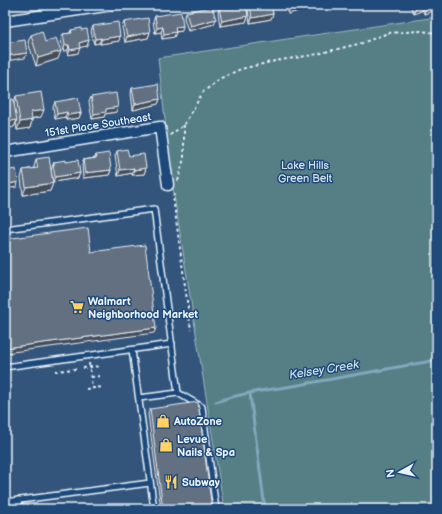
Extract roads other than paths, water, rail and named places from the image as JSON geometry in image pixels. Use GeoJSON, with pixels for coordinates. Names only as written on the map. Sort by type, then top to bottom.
{"type":"FeatureCollection","features":[{"type":"Feature","properties":{"kind":"street"},"geometry":{"type":"LineString","coordinates":[[5,21],[44,10],[112,5]]}},
{"type":"Feature","properties":{"kind":"street","name":"151st Place Southeast"},"geometry":{"type":"LineString","coordinates":[[5,152],[160,127],[173,187]]}},
{"type":"Feature","properties":{"kind":"lane"},"geometry":{"type":"LineString","coordinates":[[5,229],[154,209],[178,393]]}},
{"type":"Feature","properties":{"kind":"lane"},"geometry":{"type":"LineString","coordinates":[[5,367],[172,344]]}},
{"type":"Feature","properties":{"kind":"lane"},"geometry":{"type":"LineString","coordinates":[[132,350],[154,509]]}},
{"type":"Feature","properties":{"kind":"lane"},"geometry":{"type":"LineString","coordinates":[[139,398],[178,393],[202,407],[216,509]]}},
{"type":"Feature","properties":{"kind":"lane"},"geometry":{"type":"LineString","coordinates":[[5,502],[150,483]]}},
{"type":"Feature","properties":{"kind":"lane"},"geometry":{"type":"LineString","coordinates":[[18,500],[19,509]]}},
{"type":"Feature","properties":{"kind":"waterway","name":"Kelsey Creek"},"geometry":{"type":"LineString","coordinates":[[216,402],[234,396],[254,392],[437,360]]}},
{"type":"Feature","properties":{"kind":"waterway"},"geometry":{"type":"LineString","coordinates":[[250,394],[265,509]]}},
{"type":"Feature","properties":{"kind":"place","name":"Walmart Neighborhood Market"},"geometry":{"type":"Point","coordinates":[77,307]}},
{"type":"Feature","properties":{"kind":"place","name":"AutoZone"},"geometry":{"type":"Point","coordinates":[163,421]}},
{"type":"Feature","properties":{"kind":"place","name":"Levue Nails & Spa"},"geometry":{"type":"Point","coordinates":[166,445]}},
{"type":"Feature","properties":{"kind":"place","name":"Subway"},"geometry":{"type":"Point","coordinates":[171,482]}},
{"type":"Feature","properties":{"kind":"park label","name":"Lake Hills Green Belt"},"geometry":{"type":"Point","coordinates":[305,171]}}]}
